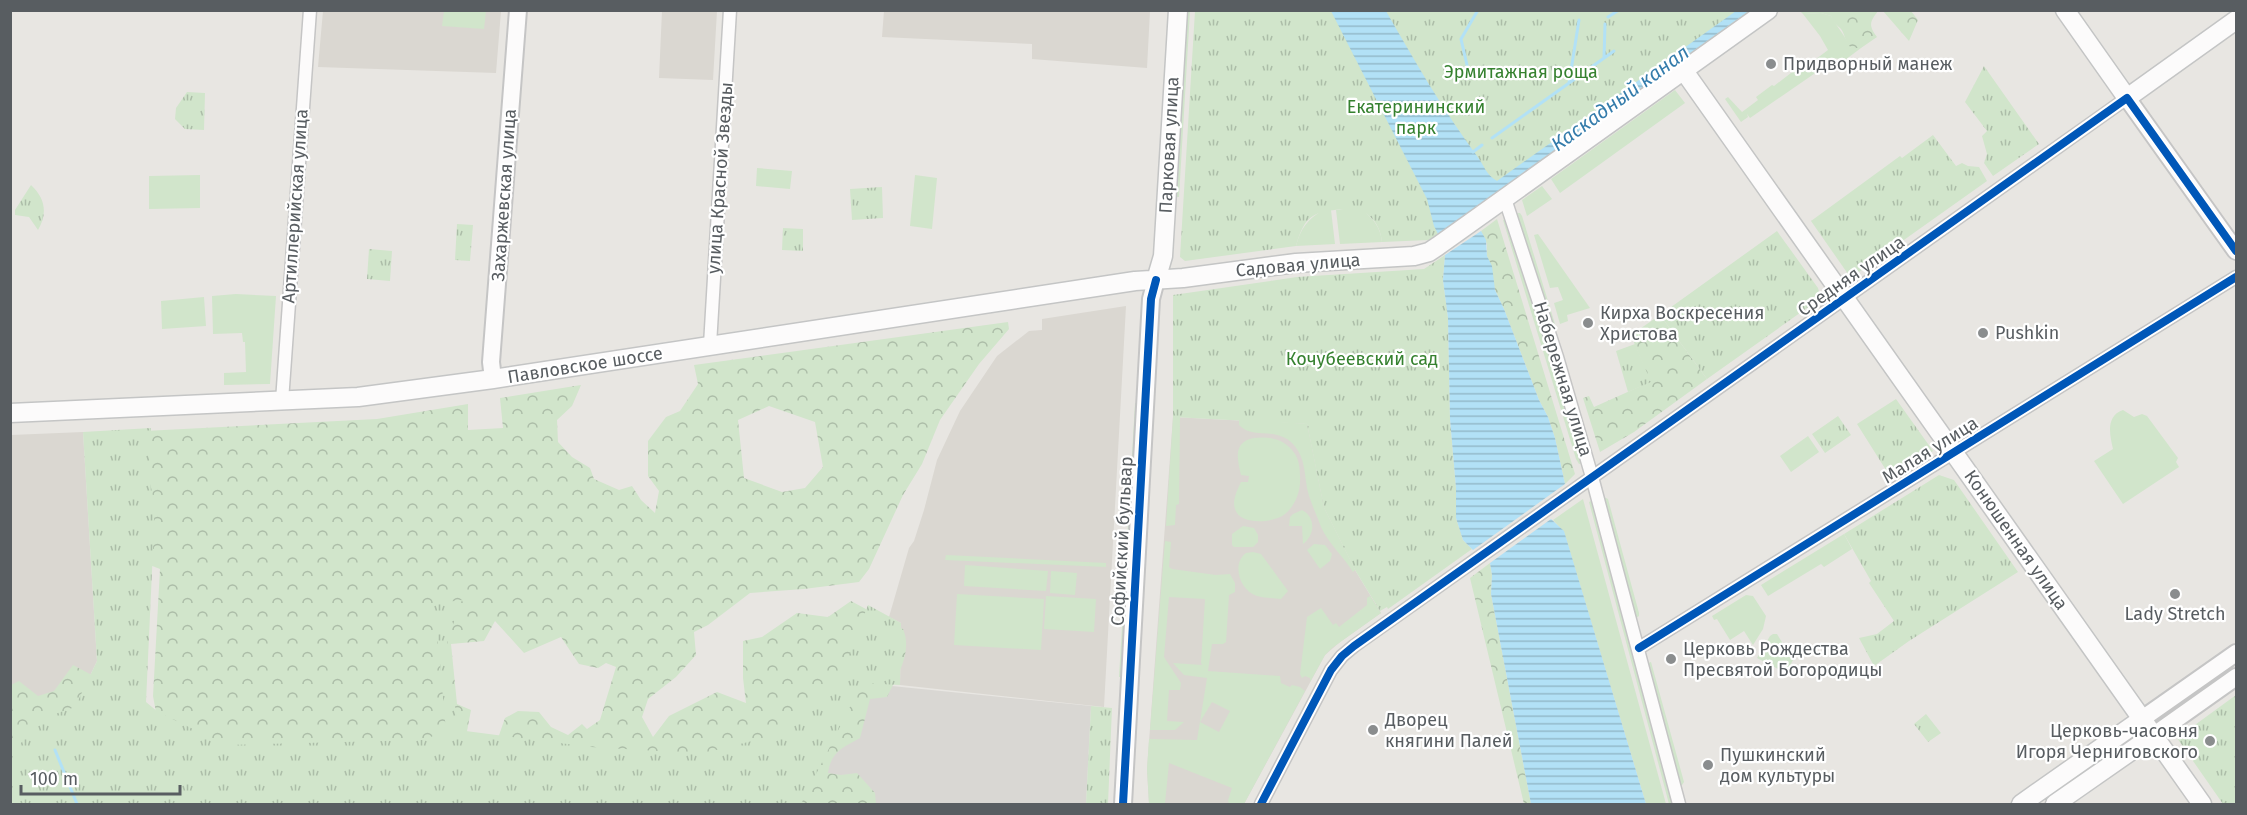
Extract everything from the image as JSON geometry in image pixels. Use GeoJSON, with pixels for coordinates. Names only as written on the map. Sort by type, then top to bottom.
{"type":"FeatureCollection","features":[{"type":"Feature","properties":{"kind":"main road","name":"Парковая улица"},"geometry":{"type":"LineString","coordinates":[[1156,279],[1163,256],[1178,10]]}},
{"type":"Feature","properties":{"kind":"main road"},"geometry":{"type":"LineString","coordinates":[[1498,204],[1768,10]]}},
{"type":"Feature","properties":{"kind":"main road"},"geometry":{"type":"LineString","coordinates":[[2065,10],[2127,98]]}},
{"type":"Feature","properties":{"kind":"main road","name":"Средняя улица"},"geometry":{"type":"LineString","coordinates":[[2127,98],[2236,20]]}},
{"type":"Feature","properties":{"kind":"main road","name":"Конюшенная улица"},"geometry":{"type":"LineString","coordinates":[[1684,71],[2202,804]]}},
{"type":"Feature","properties":{"kind":"main road","name":"Садовая улица"},"geometry":{"type":"LineString","coordinates":[[1156,279],[1296,263],[1423,254],[1498,204]]}},
{"type":"Feature","properties":{"kind":"main road","name":"Павловское шоссе"},"geometry":{"type":"LineString","coordinates":[[10,413],[358,397],[493,379],[1156,279]]}},
{"type":"Feature","properties":{"kind":"main road"},"geometry":{"type":"LineString","coordinates":[[2021,804],[2142,719]]}},
{"type":"Feature","properties":{"kind":"main road"},"geometry":{"type":"LineString","coordinates":[[2055,804],[2154,735]]}},
{"type":"Feature","properties":{"kind":"street","name":"Артиллерийская улица"},"geometry":{"type":"LineString","coordinates":[[282,401],[310,10]]}},
{"type":"Feature","properties":{"kind":"street","name":"Захаржевская улица"},"geometry":{"type":"LineString","coordinates":[[493,379],[491,362],[518,10]]}},
{"type":"Feature","properties":{"kind":"street","name":"улица Красной Звезды"},"geometry":{"type":"LineString","coordinates":[[710,345],[730,10]]}},
{"type":"Feature","properties":{"kind":"street"},"geometry":{"type":"LineString","coordinates":[[2127,98],[2236,251]]}},
{"type":"Feature","properties":{"kind":"street","name":"Средняя улица"},"geometry":{"type":"LineString","coordinates":[[1261,804],[1331,670],[1342,656],[2127,98]]}},
{"type":"Feature","properties":{"kind":"street","name":"Набережная улица"},"geometry":{"type":"LineString","coordinates":[[1498,204],[1557,357],[1639,648],[1679,804]]}},
{"type":"Feature","properties":{"kind":"street","name":"Малая улица"},"geometry":{"type":"LineString","coordinates":[[1639,648],[2236,277]]}},
{"type":"Feature","properties":{"kind":"street","name":"Софийский бульвар"},"geometry":{"type":"LineString","coordinates":[[1123,804],[1151,299],[1156,279]]}},
{"type":"Feature","properties":{"kind":"street"},"geometry":{"type":"LineString","coordinates":[[2142,719],[2236,653]]}},
{"type":"Feature","properties":{"kind":"street"},"geometry":{"type":"LineString","coordinates":[[2154,735],[2236,677]]}},
{"type":"Feature","properties":{"kind":"shaded area"},"geometry":{"type":"Polygon","coordinates":[[[323,11],[501,11],[496,73],[318,67],[323,11]]]}},
{"type":"Feature","properties":{"kind":"shaded area"},"geometry":{"type":"Polygon","coordinates":[[[662,11],[717,11],[713,80],[659,78],[662,11]]]}},
{"type":"Feature","properties":{"kind":"shaded area"},"geometry":{"type":"Polygon","coordinates":[[[884,11],[1150,11],[1147,68],[1032,59],[1032,44],[882,37],[884,11]]]}},
{"type":"Feature","properties":{"kind":"shaded area"},"geometry":{"type":"Polygon","coordinates":[[[1126,306],[1104,707],[900,685],[901,623],[889,617],[909,548],[914,541],[924,510],[937,460],[960,411],[997,356],[1029,331],[1042,330],[1042,319],[1126,306]]]}},
{"type":"Feature","properties":{"kind":"shaded area"},"geometry":{"type":"Polygon","coordinates":[[[1173,417],[1307,424],[1324,508],[1355,570],[1381,613],[1325,655],[1244,804],[1149,804],[1147,769],[1173,417]]]}},
{"type":"Feature","properties":{"kind":"shaded area"},"geometry":{"type":"Polygon","coordinates":[[[83,432],[97,661],[75,707],[11,755],[11,435],[83,432]]]}},
{"type":"Feature","properties":{"kind":"shaded area"},"geometry":{"type":"Polygon","coordinates":[[[862,683],[1091,706],[1086,804],[801,804],[862,683]]]}},
{"type":"Feature","properties":{"kind":"green space"},"geometry":{"type":"Polygon","coordinates":[[[444,11],[486,11],[484,29],[442,26],[444,11]]]}},
{"type":"Feature","properties":{"kind":"green space"},"geometry":{"type":"Polygon","coordinates":[[[1185,11],[1190,11],[1179,197],[1174,197],[1185,11]]]}},
{"type":"Feature","properties":{"kind":"green space","name":"Екатерининский парк"},"geometry":{"type":"Polygon","coordinates":[[[1195,11],[1749,11],[1429,240],[1382,242],[1378,227],[1370,217],[1359,210],[1344,207],[1318,214],[1307,221],[1296,246],[1185,261],[1180,257],[1195,11]]]}},
{"type":"Feature","properties":{"kind":"green space"},"geometry":{"type":"Polygon","coordinates":[[[1800,11],[1878,11],[1871,24],[1877,37],[1861,48],[1851,48],[1831,16],[1821,13],[1803,14],[1800,11]]]}},
{"type":"Feature","properties":{"kind":"green space"},"geometry":{"type":"Polygon","coordinates":[[[1883,11],[1911,11],[1918,20],[1909,41],[1883,11]]]}},
{"type":"Feature","properties":{"kind":"green space"},"geometry":{"type":"Polygon","coordinates":[[[1821,13],[1831,16],[1851,48],[1861,48],[1841,63],[1837,58],[1750,118],[1747,114],[1748,117],[1741,122],[1725,99],[1728,97],[1742,112],[1772,85],[1774,86],[1809,59],[1812,62],[1828,50],[1803,14],[1821,13]]]}},
{"type":"Feature","properties":{"kind":"green space"},"geometry":{"type":"Polygon","coordinates":[[[1984,66],[2039,144],[1993,176],[1984,163],[1987,154],[1982,136],[1987,131],[1965,102],[1984,66]]]}},
{"type":"Feature","properties":{"kind":"green space"},"geometry":{"type":"Polygon","coordinates":[[[1675,90],[1685,103],[1560,193],[1551,179],[1675,90]]]}},
{"type":"Feature","properties":{"kind":"green space"},"geometry":{"type":"Polygon","coordinates":[[[187,92],[205,93],[204,130],[185,129],[175,119],[176,108],[187,92]]]}},
{"type":"Feature","properties":{"kind":"green space"},"geometry":{"type":"Polygon","coordinates":[[[1933,135],[1956,166],[1962,163],[1979,167],[1987,181],[1856,274],[1848,274],[1811,221],[1900,156],[1902,158],[1933,135]]]}},
{"type":"Feature","properties":{"kind":"green space"},"geometry":{"type":"Polygon","coordinates":[[[757,168],[792,171],[790,189],[756,186],[757,168]]]}},
{"type":"Feature","properties":{"kind":"green space"},"geometry":{"type":"Polygon","coordinates":[[[200,175],[200,208],[149,209],[149,176],[200,175]]]}},
{"type":"Feature","properties":{"kind":"green space"},"geometry":{"type":"Polygon","coordinates":[[[915,175],[937,178],[932,229],[910,226],[915,175]]]}},
{"type":"Feature","properties":{"kind":"green space"},"geometry":{"type":"Polygon","coordinates":[[[31,185],[44,206],[43,218],[38,230],[29,217],[15,215],[15,210],[31,185]]]}},
{"type":"Feature","properties":{"kind":"green space"},"geometry":{"type":"Polygon","coordinates":[[[1542,186],[1552,199],[1527,216],[1522,200],[1542,186]]]}},
{"type":"Feature","properties":{"kind":"green space"},"geometry":{"type":"Polygon","coordinates":[[[882,187],[883,218],[852,220],[850,189],[882,187]]]}},
{"type":"Feature","properties":{"kind":"green space"},"geometry":{"type":"Polygon","coordinates":[[[1342,200],[1347,200],[1359,208],[1375,222],[1382,242],[1340,244],[1336,210],[1343,209],[1342,200]]]}},
{"type":"Feature","properties":{"kind":"green space"},"geometry":{"type":"Polygon","coordinates":[[[1323,210],[1331,210],[1335,244],[1296,246],[1305,225],[1323,210]]]}},
{"type":"Feature","properties":{"kind":"green space"},"geometry":{"type":"Polygon","coordinates":[[[1517,213],[1522,216],[1555,324],[1552,328],[1517,213]]]}},
{"type":"Feature","properties":{"kind":"green space"},"geometry":{"type":"Polygon","coordinates":[[[1507,218],[1583,463],[1579,464],[1576,459],[1503,220],[1507,218]]]}},
{"type":"Feature","properties":{"kind":"green space"},"geometry":{"type":"Polygon","coordinates":[[[1497,219],[1575,474],[1565,484],[1548,417],[1495,290],[1487,256],[1487,244],[1481,231],[1497,219]]]}},
{"type":"Feature","properties":{"kind":"green space"},"geometry":{"type":"Polygon","coordinates":[[[457,224],[473,225],[470,261],[455,260],[457,224]]]}},
{"type":"Feature","properties":{"kind":"green space"},"geometry":{"type":"Polygon","coordinates":[[[783,228],[803,229],[803,251],[782,250],[783,228]]]}},
{"type":"Feature","properties":{"kind":"green space"},"geometry":{"type":"Polygon","coordinates":[[[1777,231],[1818,288],[1821,298],[1707,379],[1660,315],[1777,231]]]}},
{"type":"Feature","properties":{"kind":"green space"},"geometry":{"type":"Polygon","coordinates":[[[1538,234],[1590,308],[1567,315],[1568,321],[1560,324],[1554,303],[1563,300],[1558,287],[1550,288],[1534,235],[1538,234]]]}},
{"type":"Feature","properties":{"kind":"green space"},"geometry":{"type":"Polygon","coordinates":[[[369,249],[392,251],[390,281],[367,279],[369,249]]]}},
{"type":"Feature","properties":{"kind":"green space","name":"Кочубеевский сад"},"geometry":{"type":"Polygon","coordinates":[[[1445,255],[1443,280],[1448,318],[1450,419],[1456,488],[1456,518],[1463,540],[1472,549],[1388,609],[1387,607],[1380,611],[1355,570],[1324,508],[1307,424],[1173,417],[1173,295],[1297,277],[1424,269],[1445,255]]]}},
{"type":"Feature","properties":{"kind":"green space"},"geometry":{"type":"Polygon","coordinates":[[[236,294],[276,296],[270,384],[224,385],[224,373],[246,372],[245,342],[243,342],[242,333],[213,334],[212,296],[236,294]]]}},
{"type":"Feature","properties":{"kind":"green space"},"geometry":{"type":"Polygon","coordinates":[[[204,297],[206,326],[162,329],[161,301],[204,297]]]}},
{"type":"Feature","properties":{"kind":"green space"},"geometry":{"type":"Polygon","coordinates":[[[1660,315],[1707,379],[1634,432],[1600,452],[1583,398],[1589,396],[1594,407],[1650,382],[1631,335],[1660,315]]]}},
{"type":"Feature","properties":{"kind":"green space"},"geometry":{"type":"Polygon","coordinates":[[[1008,322],[1009,329],[979,364],[940,420],[922,464],[903,495],[869,569],[859,582],[750,593],[708,625],[694,632],[696,655],[676,677],[648,699],[642,717],[653,737],[669,716],[717,692],[746,703],[743,641],[762,637],[797,613],[828,617],[851,601],[903,629],[906,638],[905,655],[887,697],[870,699],[860,738],[835,755],[829,766],[828,773],[841,775],[857,773],[875,793],[876,804],[776,804],[766,763],[496,744],[505,718],[518,711],[539,712],[551,727],[568,735],[582,724],[587,729],[600,720],[616,667],[606,663],[598,668],[579,664],[561,637],[524,653],[495,621],[484,641],[451,644],[457,704],[471,710],[464,747],[310,776],[158,723],[153,696],[160,569],[137,560],[125,432],[377,419],[468,404],[468,430],[503,428],[500,398],[581,385],[572,406],[557,420],[558,442],[572,457],[590,468],[594,479],[619,490],[632,486],[641,500],[655,513],[659,491],[648,476],[648,441],[666,417],[680,411],[698,384],[694,365],[1008,322]],[[769,406],[738,420],[744,478],[782,492],[805,488],[823,467],[815,422],[769,406]]]}},
{"type":"Feature","properties":{"kind":"green space"},"geometry":{"type":"Polygon","coordinates":[[[1635,344],[1651,382],[1628,392],[1616,351],[1635,344]]]}},
{"type":"Feature","properties":{"kind":"green space"},"geometry":{"type":"Polygon","coordinates":[[[1896,399],[1933,451],[1891,478],[1857,424],[1896,399]]]}},
{"type":"Feature","properties":{"kind":"green space"},"geometry":{"type":"Polygon","coordinates":[[[1135,403],[1139,404],[1124,677],[1119,677],[1135,403]]]}},
{"type":"Feature","properties":{"kind":"green space"},"geometry":{"type":"Polygon","coordinates":[[[2123,410],[2134,417],[2142,414],[2147,416],[2178,458],[2176,462],[2179,467],[2123,504],[2094,461],[2113,449],[2110,433],[2111,422],[2117,413],[2123,410]]]}},
{"type":"Feature","properties":{"kind":"green space"},"geometry":{"type":"Polygon","coordinates":[[[1838,416],[1851,435],[1825,453],[1812,434],[1838,416]]]}},
{"type":"Feature","properties":{"kind":"green space"},"geometry":{"type":"Polygon","coordinates":[[[1173,417],[1180,417],[1179,504],[1176,505],[1175,525],[1166,526],[1173,417]]]}},
{"type":"Feature","properties":{"kind":"green space"},"geometry":{"type":"Polygon","coordinates":[[[1239,419],[1307,424],[1324,508],[1355,570],[1353,572],[1321,527],[1309,496],[1302,461],[1297,449],[1279,436],[1245,429],[1239,425],[1239,419]]]}},
{"type":"Feature","properties":{"kind":"green space"},"geometry":{"type":"Polygon","coordinates":[[[151,428],[149,478],[155,506],[146,702],[158,712],[226,745],[423,740],[446,731],[437,632],[433,625],[431,604],[462,600],[447,641],[458,730],[591,747],[675,752],[708,752],[768,737],[840,678],[868,605],[901,623],[900,685],[862,683],[801,804],[11,804],[11,755],[41,719],[75,707],[97,661],[83,432],[151,428]]]}},
{"type":"Feature","properties":{"kind":"green space"},"geometry":{"type":"Polygon","coordinates":[[[1808,436],[1819,452],[1791,472],[1780,456],[1808,436]]]}},
{"type":"Feature","properties":{"kind":"green space"},"geometry":{"type":"Polygon","coordinates":[[[1254,438],[1271,438],[1287,445],[1296,456],[1299,468],[1300,487],[1292,506],[1280,517],[1266,521],[1243,518],[1234,506],[1235,496],[1241,482],[1248,482],[1249,476],[1241,475],[1238,452],[1243,443],[1254,438]]]}},
{"type":"Feature","properties":{"kind":"green space"},"geometry":{"type":"Polygon","coordinates":[[[1939,475],[1954,480],[2018,572],[1909,641],[1874,666],[1859,638],[1877,634],[1894,621],[1869,583],[1871,581],[1844,534],[1939,475]]]}},
{"type":"Feature","properties":{"kind":"green space"},"geometry":{"type":"Polygon","coordinates":[[[1604,497],[1608,499],[1639,613],[1636,618],[1604,497]]]}},
{"type":"Feature","properties":{"kind":"green space"},"geometry":{"type":"Polygon","coordinates":[[[1583,499],[1666,804],[1646,804],[1564,532],[1553,520],[1583,499]]]}},
{"type":"Feature","properties":{"kind":"green space"},"geometry":{"type":"Polygon","coordinates":[[[1593,500],[1673,804],[1669,804],[1589,502],[1593,500]]]}},
{"type":"Feature","properties":{"kind":"green space"},"geometry":{"type":"Polygon","coordinates":[[[1302,510],[1312,521],[1312,531],[1303,544],[1302,526],[1289,526],[1290,517],[1302,510]]]}},
{"type":"Feature","properties":{"kind":"green space"},"geometry":{"type":"Polygon","coordinates":[[[1243,526],[1254,528],[1258,535],[1258,542],[1253,547],[1234,547],[1232,545],[1232,534],[1243,526]]]}},
{"type":"Feature","properties":{"kind":"green space"},"geometry":{"type":"Polygon","coordinates":[[[1844,534],[1852,549],[1824,567],[1821,564],[1768,596],[1761,585],[1844,534]]]}},
{"type":"Feature","properties":{"kind":"green space"},"geometry":{"type":"Polygon","coordinates":[[[1165,541],[1171,542],[1169,567],[1172,569],[1216,575],[1230,574],[1235,583],[1235,592],[1229,595],[1226,642],[1212,644],[1208,671],[1280,676],[1281,683],[1290,687],[1292,685],[1300,687],[1305,691],[1244,804],[1229,804],[1232,788],[1169,763],[1165,803],[1167,804],[1149,804],[1147,769],[1149,739],[1197,740],[1207,678],[1184,675],[1173,663],[1202,665],[1205,599],[1169,597],[1164,657],[1181,683],[1180,690],[1169,690],[1167,721],[1184,722],[1175,730],[1150,730],[1165,541]],[[1212,702],[1200,722],[1219,732],[1230,711],[1212,702]]]}},
{"type":"Feature","properties":{"kind":"green space"},"geometry":{"type":"Polygon","coordinates":[[[1314,544],[1325,545],[1332,554],[1330,561],[1320,569],[1307,550],[1314,544]]]}},
{"type":"Feature","properties":{"kind":"green space"},"geometry":{"type":"Polygon","coordinates":[[[1246,553],[1261,554],[1288,591],[1281,599],[1257,596],[1246,589],[1242,583],[1238,570],[1241,558],[1246,553]]]}},
{"type":"Feature","properties":{"kind":"green space"},"geometry":{"type":"Polygon","coordinates":[[[946,555],[1106,563],[1106,567],[945,560],[946,555]]]}},
{"type":"Feature","properties":{"kind":"green space"},"geometry":{"type":"Polygon","coordinates":[[[1490,563],[1491,594],[1531,804],[1524,804],[1470,578],[1490,563]]]}},
{"type":"Feature","properties":{"kind":"green space"},"geometry":{"type":"Polygon","coordinates":[[[965,565],[1048,571],[1046,591],[964,586],[965,565]]]}},
{"type":"Feature","properties":{"kind":"green space"},"geometry":{"type":"Polygon","coordinates":[[[1051,571],[1077,573],[1075,595],[1050,593],[1051,571]]]}},
{"type":"Feature","properties":{"kind":"green space"},"geometry":{"type":"Polygon","coordinates":[[[957,594],[1044,599],[1041,650],[954,645],[957,594]]]}},
{"type":"Feature","properties":{"kind":"green space"},"geometry":{"type":"Polygon","coordinates":[[[1746,595],[1753,596],[1766,616],[1763,629],[1753,645],[1744,631],[1730,640],[1717,619],[1714,620],[1712,616],[1746,595]]]}},
{"type":"Feature","properties":{"kind":"green space"},"geometry":{"type":"Polygon","coordinates":[[[1046,596],[1096,599],[1094,632],[1044,629],[1046,596]]]}},
{"type":"Feature","properties":{"kind":"green space"},"geometry":{"type":"Polygon","coordinates":[[[1370,596],[1381,613],[1332,648],[1325,655],[1310,682],[1310,678],[1305,676],[1302,678],[1300,674],[1307,617],[1321,608],[1333,625],[1336,623],[1339,627],[1367,605],[1367,598],[1370,596]]]}},
{"type":"Feature","properties":{"kind":"green space"},"geometry":{"type":"Polygon","coordinates":[[[1773,634],[1777,634],[1793,660],[1788,669],[1782,671],[1757,658],[1773,634]]]}},
{"type":"Feature","properties":{"kind":"green space"},"geometry":{"type":"Polygon","coordinates":[[[1651,662],[1684,782],[1682,785],[1680,785],[1648,663],[1651,662]]]}},
{"type":"Feature","properties":{"kind":"green space"},"geometry":{"type":"Polygon","coordinates":[[[73,665],[118,689],[48,804],[11,804],[11,685],[19,681],[38,696],[54,691],[73,665]]]}},
{"type":"Feature","properties":{"kind":"green space"},"geometry":{"type":"Polygon","coordinates":[[[2236,695],[2236,804],[2223,804],[2177,738],[2236,695]]]}},
{"type":"Feature","properties":{"kind":"green space"},"geometry":{"type":"Polygon","coordinates":[[[1091,706],[1112,708],[1108,804],[1086,804],[1091,706]]]}},
{"type":"Feature","properties":{"kind":"green space"},"geometry":{"type":"Polygon","coordinates":[[[1926,714],[1941,733],[1928,742],[1914,724],[1926,714]]]}},
{"type":"Feature","properties":{"kind":"water","name":"Каскадный канал"},"geometry":{"type":"Polygon","coordinates":[[[1331,11],[1386,11],[1452,121],[1488,173],[1497,181],[1736,11],[1749,11],[1438,234],[1427,199],[1331,11]]]}},
{"type":"Feature","properties":{"kind":"water"},"geometry":{"type":"Polygon","coordinates":[[[1481,231],[1486,240],[1487,256],[1492,266],[1495,290],[1548,417],[1565,484],[1473,550],[1463,540],[1456,518],[1456,488],[1450,419],[1448,318],[1443,280],[1445,255],[1481,231]]]}},
{"type":"Feature","properties":{"kind":"water"},"geometry":{"type":"Polygon","coordinates":[[[1551,519],[1564,531],[1646,804],[1531,804],[1491,594],[1490,563],[1551,519]]]}},
{"type":"Feature","properties":{"kind":"waterway"},"geometry":{"type":"LineString","coordinates":[[1470,78],[1461,39],[1478,10]]}},
{"type":"Feature","properties":{"kind":"waterway"},"geometry":{"type":"LineString","coordinates":[[1608,17],[1619,10]]}},
{"type":"Feature","properties":{"kind":"waterway"},"geometry":{"type":"LineString","coordinates":[[1569,83],[1579,20]]}},
{"type":"Feature","properties":{"kind":"waterway"},"geometry":{"type":"LineString","coordinates":[[1604,58],[1605,24]]}},
{"type":"Feature","properties":{"kind":"waterway"},"geometry":{"type":"LineString","coordinates":[[1492,138],[1614,51]]}},
{"type":"Feature","properties":{"kind":"waterway"},"geometry":{"type":"LineString","coordinates":[[1473,152],[1482,145]]}},
{"type":"Feature","properties":{"kind":"waterway"},"geometry":{"type":"LineString","coordinates":[[55,750],[77,804]]}},
{"type":"Feature","properties":{"kind":"cycle path"},"geometry":{"type":"LineString","coordinates":[[1261,804],[1331,670],[1354,646],[2127,98],[2236,251]]}},
{"type":"Feature","properties":{"kind":"cycle path"},"geometry":{"type":"LineString","coordinates":[[1639,648],[2236,277]]}},
{"type":"Feature","properties":{"kind":"cycle path"},"geometry":{"type":"LineString","coordinates":[[1123,804],[1151,299],[1156,280]]}},
{"type":"Feature","properties":{"kind":"place","name":"Придворный манеж"},"geometry":{"type":"Point","coordinates":[1771,64]}},
{"type":"Feature","properties":{"kind":"place","name":"Кирха Воскресения Христова"},"geometry":{"type":"Point","coordinates":[1588,323]}},
{"type":"Feature","properties":{"kind":"place","name":"Pushkin"},"geometry":{"type":"Point","coordinates":[1983,333]}},
{"type":"Feature","properties":{"kind":"place","name":"Lady Stretch"},"geometry":{"type":"Point","coordinates":[2175,594]}},
{"type":"Feature","properties":{"kind":"place","name":"Церковь Рождества Пресвятой Богородицы"},"geometry":{"type":"Point","coordinates":[1671,659]}},
{"type":"Feature","properties":{"kind":"place","name":"Дворец княгини Палей"},"geometry":{"type":"Point","coordinates":[1373,730]}},
{"type":"Feature","properties":{"kind":"place","name":"Церковь-часовня Игоря Черниговского"},"geometry":{"type":"Point","coordinates":[2210,741]}},
{"type":"Feature","properties":{"kind":"place","name":"Пушкинский дом культуры"},"geometry":{"type":"Point","coordinates":[1708,765]}},
{"type":"Feature","properties":{"kind":"park label","name":"Эрмитажная роща"},"geometry":{"type":"Point","coordinates":[1521,72]}}]}
